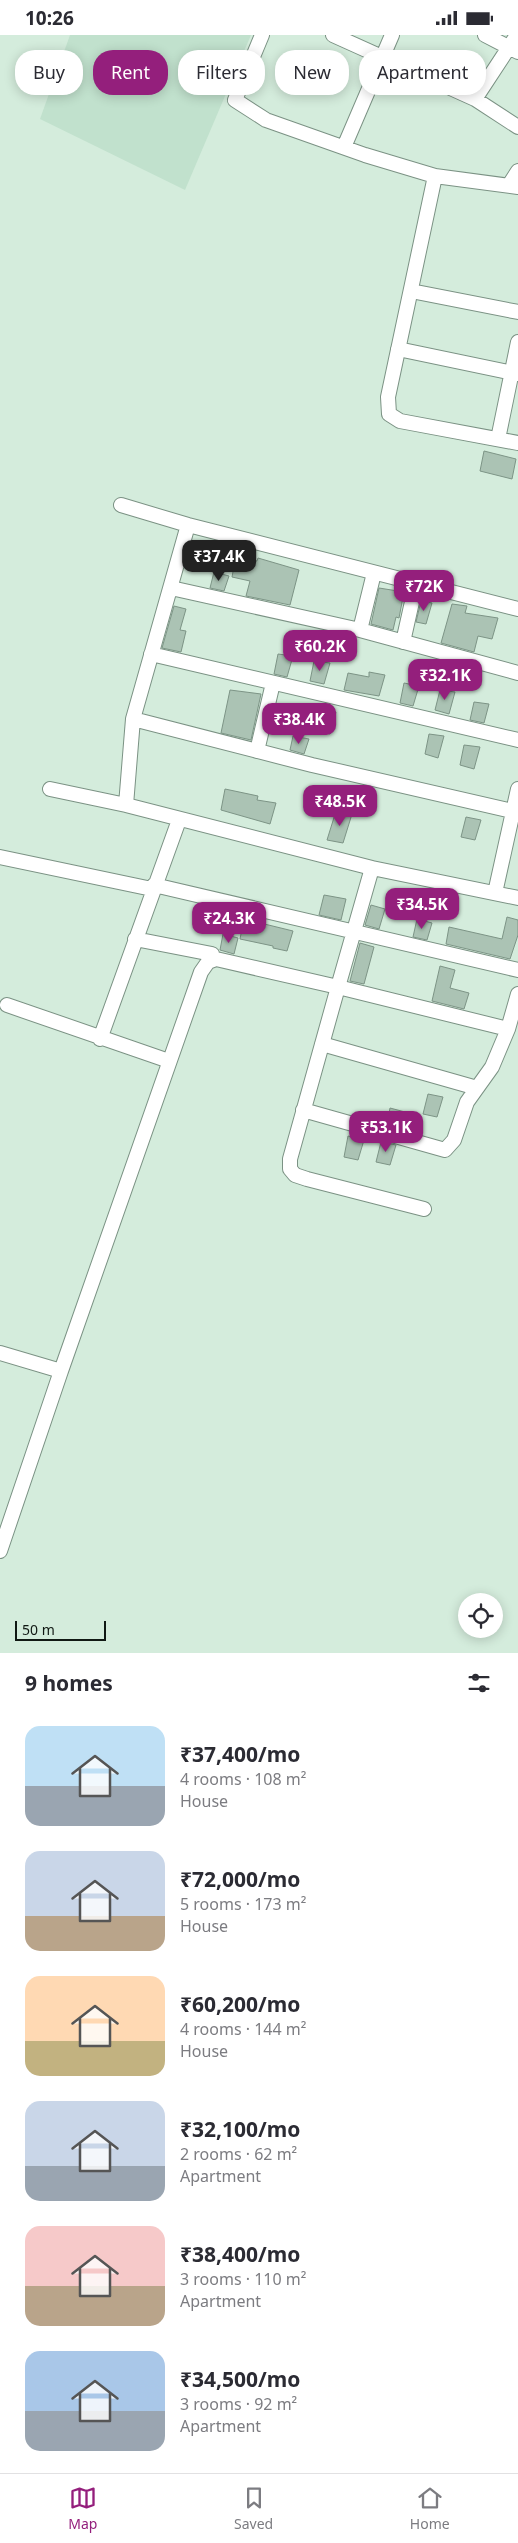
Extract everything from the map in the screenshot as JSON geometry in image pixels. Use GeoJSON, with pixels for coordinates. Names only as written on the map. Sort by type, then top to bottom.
{"type":"FeatureCollection","features":[{"type":"Feature","properties":{"kind":"street"},"geometry":{"type":"LineString","coordinates":[[262,35],[235,100],[266,120],[435,176],[513,186],[518,171]]}},
{"type":"Feature","properties":{"kind":"street"},"geometry":{"type":"LineString","coordinates":[[333,35],[365,50]]}},
{"type":"Feature","properties":{"kind":"street"},"geometry":{"type":"LineString","coordinates":[[385,50],[392,35]]}},
{"type":"Feature","properties":{"kind":"street"},"geometry":{"type":"LineString","coordinates":[[475,99],[515,44],[485,35]]}},
{"type":"Feature","properties":{"kind":"street"},"geometry":{"type":"LineString","coordinates":[[344,147],[366,95]]}},
{"type":"Feature","properties":{"kind":"street"},"geometry":{"type":"LineString","coordinates":[[466,95],[518,127]]}},
{"type":"Feature","properties":{"kind":"street"},"geometry":{"type":"LineString","coordinates":[[435,176],[388,397],[389,414],[400,421],[518,443]]}},
{"type":"Feature","properties":{"kind":"street"},"geometry":{"type":"LineString","coordinates":[[411,291],[518,312]]}},
{"type":"Feature","properties":{"kind":"street"},"geometry":{"type":"LineString","coordinates":[[498,439],[515,373],[518,342]]}},
{"type":"Feature","properties":{"kind":"street"},"geometry":{"type":"LineString","coordinates":[[398,349],[515,373]]}},
{"type":"Feature","properties":{"kind":"street"},"geometry":{"type":"LineString","coordinates":[[121,505],[188,525],[518,609]]}},
{"type":"Feature","properties":{"kind":"street"},"geometry":{"type":"LineString","coordinates":[[126,805],[134,719],[188,525]]}},
{"type":"Feature","properties":{"kind":"street"},"geometry":{"type":"LineString","coordinates":[[360,630],[374,573]]}},
{"type":"Feature","properties":{"kind":"street"},"geometry":{"type":"LineString","coordinates":[[403,643],[416,584]]}},
{"type":"Feature","properties":{"kind":"street"},"geometry":{"type":"LineString","coordinates":[[171,588],[360,630],[518,673]]}},
{"type":"Feature","properties":{"kind":"street"},"geometry":{"type":"LineString","coordinates":[[151,654],[518,740]]}},
{"type":"Feature","properties":{"kind":"street"},"geometry":{"type":"LineString","coordinates":[[257,751],[273,683]]}},
{"type":"Feature","properties":{"kind":"street"},"geometry":{"type":"LineString","coordinates":[[134,719],[257,751],[512,811]]}},
{"type":"Feature","properties":{"kind":"street"},"geometry":{"type":"LineString","coordinates":[[50,789],[126,805],[372,868],[518,898]]}},
{"type":"Feature","properties":{"kind":"street"},"geometry":{"type":"LineString","coordinates":[[495,893],[518,789]]}},
{"type":"Feature","properties":{"kind":"street"},"geometry":{"type":"LineString","coordinates":[[100,1039],[179,820]]}},
{"type":"Feature","properties":{"kind":"street"},"geometry":{"type":"LineString","coordinates":[[0,857],[152,889],[154,885]]}},
{"type":"Feature","properties":{"kind":"street"},"geometry":{"type":"LineString","coordinates":[[372,868],[303,1110],[290,1159],[290,1169],[295,1175],[424,1209]]}},
{"type":"Feature","properties":{"kind":"street"},"geometry":{"type":"LineString","coordinates":[[154,885],[518,970]]}},
{"type":"Feature","properties":{"kind":"street"},"geometry":{"type":"LineString","coordinates":[[135,939],[212,954]]}},
{"type":"Feature","properties":{"kind":"street"},"geometry":{"type":"LineString","coordinates":[[0,1551],[169,1061],[201,972],[208,962],[216,959],[508,1029]]}},
{"type":"Feature","properties":{"kind":"street"},"geometry":{"type":"LineString","coordinates":[[303,1110],[445,1150],[451,1146],[467,1102],[492,1067],[508,1029],[518,994]]}},
{"type":"Feature","properties":{"kind":"street"},"geometry":{"type":"LineString","coordinates":[[7,1005],[100,1039],[169,1061]]}},
{"type":"Feature","properties":{"kind":"street"},"geometry":{"type":"LineString","coordinates":[[322,1044],[477,1088]]}},
{"type":"Feature","properties":{"kind":"street"},"geometry":{"type":"LineString","coordinates":[[0,1353],[61,1371]]}},
{"type":"Feature","properties":{"kind":"shaded area"},"geometry":{"type":"Polygon","coordinates":[[[70,35],[251,35],[245,50],[178,50],[178,95],[225,95],[185,190],[40,119],[49,95],[83,95],[83,50],[65,50],[70,35]]]}},
{"type":"Feature","properties":{"kind":"building"},"geometry":{"type":"Polygon","coordinates":[[[484,451],[516,459],[512,479],[480,471],[484,451]]]}},
{"type":"Feature","properties":{"kind":"building"},"geometry":{"type":"Polygon","coordinates":[[[192,541],[204,544],[199,564],[187,561],[192,541]]]}},
{"type":"Feature","properties":{"kind":"building"},"geometry":{"type":"Polygon","coordinates":[[[236,556],[257,561],[258,558],[299,570],[290,605],[246,596],[250,581],[232,577],[236,556]]]}},
{"type":"Feature","properties":{"kind":"building"},"geometry":{"type":"Polygon","coordinates":[[[214,572],[229,576],[224,591],[210,588],[214,572]]]}},
{"type":"Feature","properties":{"kind":"building"},"geometry":{"type":"Polygon","coordinates":[[[379,588],[404,592],[399,618],[396,617],[393,630],[371,624],[379,588]]]}},
{"type":"Feature","properties":{"kind":"building"},"geometry":{"type":"Polygon","coordinates":[[[421,601],[432,603],[426,624],[416,622],[421,601]]]}},
{"type":"Feature","properties":{"kind":"building"},"geometry":{"type":"Polygon","coordinates":[[[452,604],[467,606],[465,613],[498,618],[492,639],[478,636],[474,652],[441,643],[452,604]]]}},
{"type":"Feature","properties":{"kind":"building"},"geometry":{"type":"Polygon","coordinates":[[[174,606],[186,609],[180,630],[186,631],[181,652],[162,648],[174,606]]]}},
{"type":"Feature","properties":{"kind":"building"},"geometry":{"type":"Polygon","coordinates":[[[278,654],[293,656],[287,677],[274,674],[278,654]]]}},
{"type":"Feature","properties":{"kind":"building"},"geometry":{"type":"Polygon","coordinates":[[[314,661],[330,663],[324,684],[310,681],[314,661]]]}},
{"type":"Feature","properties":{"kind":"building"},"geometry":{"type":"Polygon","coordinates":[[[369,672],[385,675],[379,696],[344,690],[348,673],[369,677],[369,672]]]}},
{"type":"Feature","properties":{"kind":"building"},"geometry":{"type":"Polygon","coordinates":[[[404,683],[419,686],[413,706],[400,703],[404,683]]]}},
{"type":"Feature","properties":{"kind":"building"},"geometry":{"type":"Polygon","coordinates":[[[230,690],[261,694],[251,740],[221,733],[230,690]]]}},
{"type":"Feature","properties":{"kind":"building"},"geometry":{"type":"Polygon","coordinates":[[[440,690],[455,692],[449,714],[435,710],[440,690]]]}},
{"type":"Feature","properties":{"kind":"building"},"geometry":{"type":"Polygon","coordinates":[[[474,702],[489,704],[484,723],[470,720],[474,702]]]}},
{"type":"Feature","properties":{"kind":"building"},"geometry":{"type":"Polygon","coordinates":[[[320,710],[336,712],[330,734],[316,730],[320,710]]]}},
{"type":"Feature","properties":{"kind":"building"},"geometry":{"type":"Polygon","coordinates":[[[429,734],[444,736],[438,758],[425,754],[429,734]]]}},
{"type":"Feature","properties":{"kind":"building"},"geometry":{"type":"Polygon","coordinates":[[[293,736],[309,739],[304,754],[290,750],[293,736]]]}},
{"type":"Feature","properties":{"kind":"building"},"geometry":{"type":"Polygon","coordinates":[[[464,745],[480,747],[474,769],[460,765],[464,745]]]}},
{"type":"Feature","properties":{"kind":"building"},"geometry":{"type":"Polygon","coordinates":[[[225,789],[258,796],[257,800],[276,803],[270,824],[221,810],[225,789]]]}},
{"type":"Feature","properties":{"kind":"building"},"geometry":{"type":"Polygon","coordinates":[[[336,811],[352,814],[343,843],[327,840],[336,811]]]}},
{"type":"Feature","properties":{"kind":"building"},"geometry":{"type":"Polygon","coordinates":[[[466,817],[481,820],[475,840],[461,837],[466,817]]]}},
{"type":"Feature","properties":{"kind":"building"},"geometry":{"type":"Polygon","coordinates":[[[324,895],[346,899],[341,920],[319,915],[324,895]]]}},
{"type":"Feature","properties":{"kind":"building"},"geometry":{"type":"Polygon","coordinates":[[[371,905],[385,909],[379,929],[365,925],[371,905]]]}},
{"type":"Feature","properties":{"kind":"building"},"geometry":{"type":"Polygon","coordinates":[[[507,917],[518,920],[518,935],[510,959],[446,944],[449,927],[502,939],[507,917]]]}},
{"type":"Feature","properties":{"kind":"building"},"geometry":{"type":"Polygon","coordinates":[[[244,919],[293,931],[287,951],[240,939],[244,919]]]}},
{"type":"Feature","properties":{"kind":"building"},"geometry":{"type":"Polygon","coordinates":[[[417,919],[432,923],[427,940],[413,937],[417,919]]]}},
{"type":"Feature","properties":{"kind":"building"},"geometry":{"type":"Polygon","coordinates":[[[223,934],[238,938],[234,954],[220,950],[223,934]]]}},
{"type":"Feature","properties":{"kind":"building"},"geometry":{"type":"Polygon","coordinates":[[[360,943],[374,947],[364,984],[350,981],[360,943]]]}},
{"type":"Feature","properties":{"kind":"building"},"geometry":{"type":"Polygon","coordinates":[[[440,966],[455,970],[450,988],[469,993],[464,1009],[432,1001],[440,966]]]}},
{"type":"Feature","properties":{"kind":"building"},"geometry":{"type":"Polygon","coordinates":[[[428,1094],[443,1097],[437,1117],[423,1114],[428,1094]]]}},
{"type":"Feature","properties":{"kind":"building"},"geometry":{"type":"Polygon","coordinates":[[[390,1108],[405,1112],[401,1128],[387,1124],[390,1108]]]}},
{"type":"Feature","properties":{"kind":"building"},"geometry":{"type":"Polygon","coordinates":[[[348,1136],[364,1140],[358,1160],[344,1157],[348,1136]]]}},
{"type":"Feature","properties":{"kind":"building"},"geometry":{"type":"Polygon","coordinates":[[[381,1142],[396,1145],[390,1165],[376,1162],[381,1142]]]}}]}
